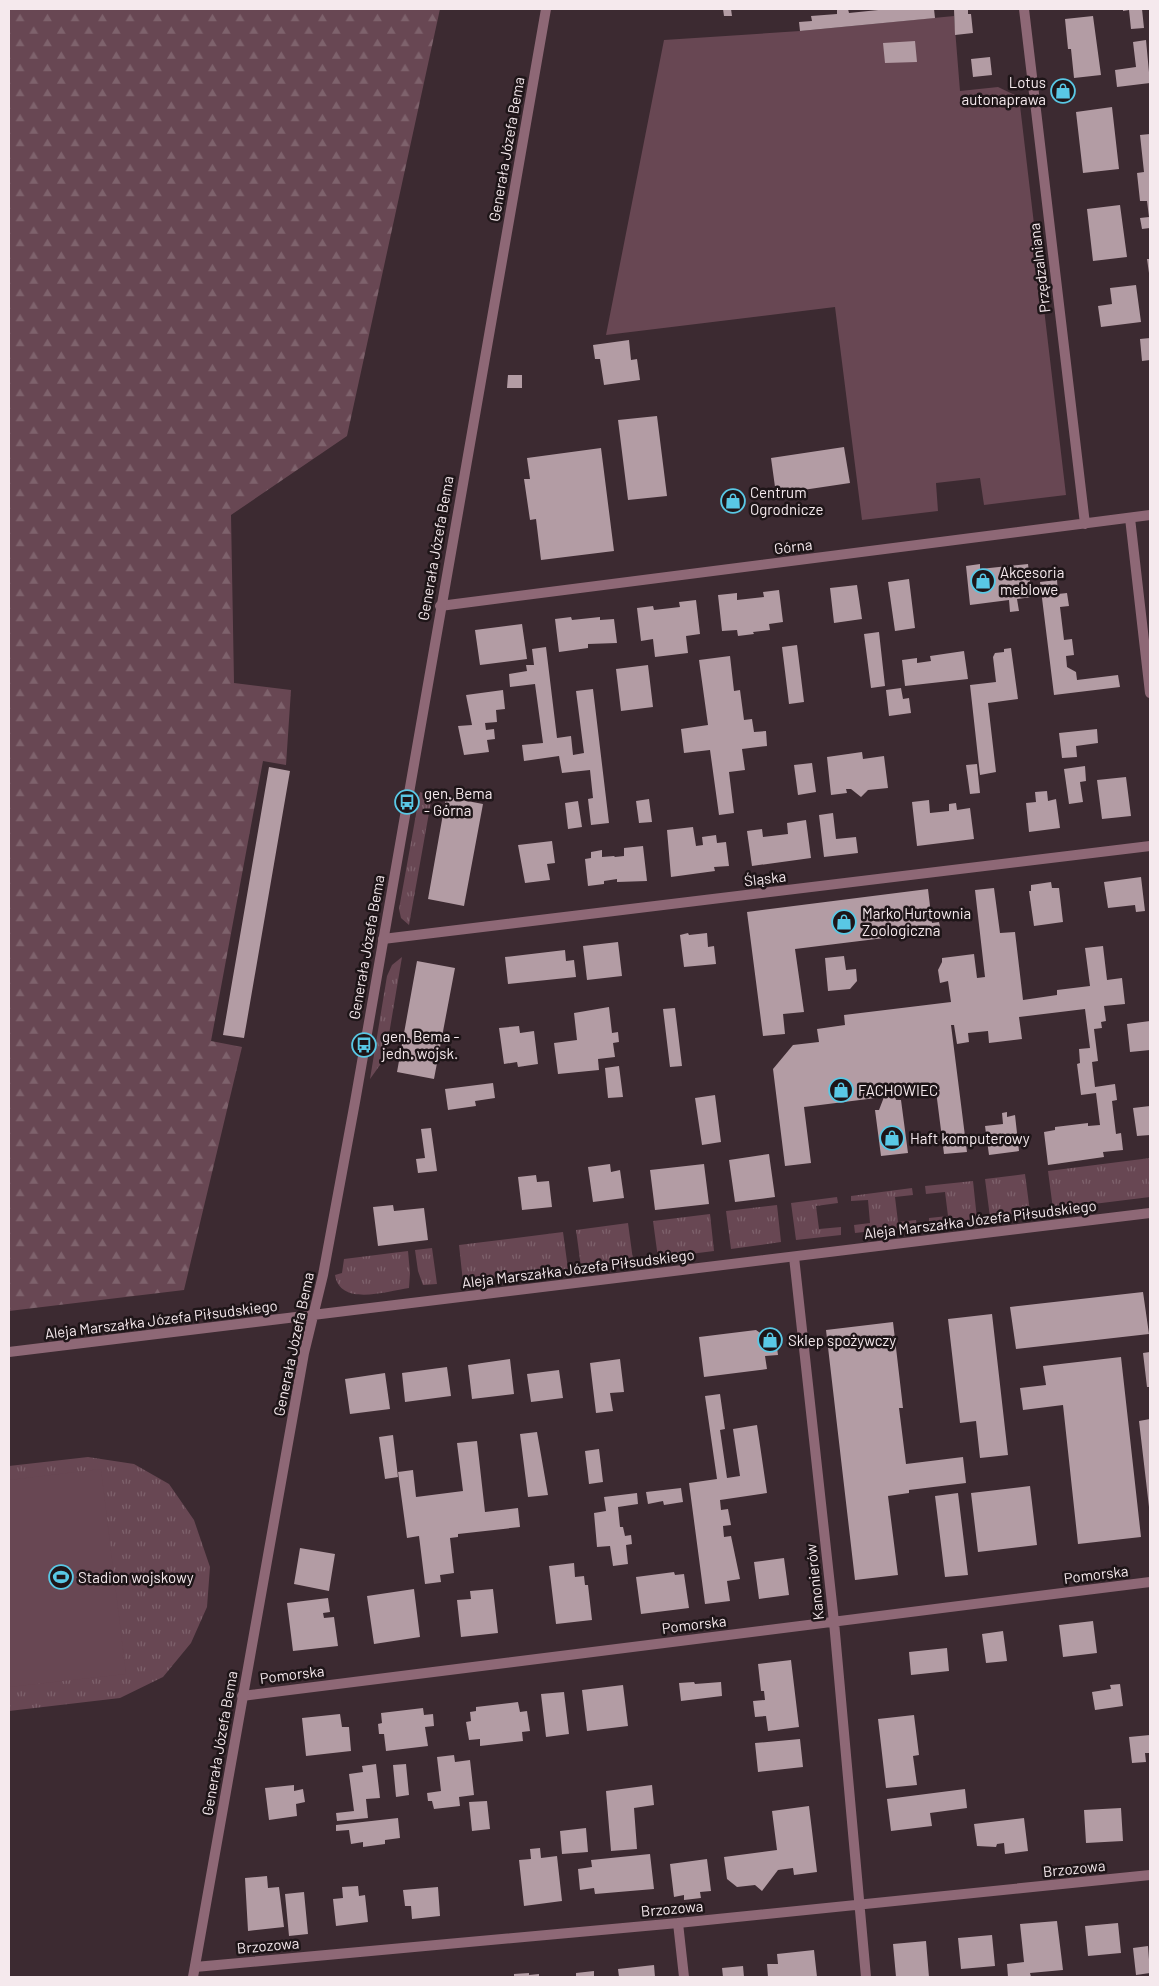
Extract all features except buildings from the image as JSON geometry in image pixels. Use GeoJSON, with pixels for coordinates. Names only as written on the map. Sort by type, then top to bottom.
{"type":"FeatureCollection","features":[{"type":"Feature","properties":{"kind":"street","name":"Generała Józefa Bema"},"geometry":{"type":"LineString","coordinates":[[194,1972],[304,1353],[315,1316],[383,939],[546,9]]}},
{"type":"Feature","properties":{"kind":"street","name":"Przędzalniana"},"geometry":{"type":"LineString","coordinates":[[1024,9],[1085,524]]}},
{"type":"Feature","properties":{"kind":"street","name":"Górna"},"geometry":{"type":"LineString","coordinates":[[440,606],[1150,515]]}},
{"type":"Feature","properties":{"kind":"street"},"geometry":{"type":"LineString","coordinates":[[1130,518],[1150,693]]}},
{"type":"Feature","properties":{"kind":"street","name":"Śląska"},"geometry":{"type":"LineString","coordinates":[[383,939],[1150,846]]}},
{"type":"Feature","properties":{"kind":"street","name":"Aleja Marszałka Józefa Piłsudskiego"},"geometry":{"type":"LineString","coordinates":[[9,1352],[1150,1213]]}},
{"type":"Feature","properties":{"kind":"street","name":"Kanonierów"},"geometry":{"type":"LineString","coordinates":[[794,1257],[834,1622],[866,1977]]}},
{"type":"Feature","properties":{"kind":"street","name":"Pomorska"},"geometry":{"type":"LineString","coordinates":[[242,1696],[1150,1582]]}},
{"type":"Feature","properties":{"kind":"street","name":"Brzozowa"},"geometry":{"type":"LineString","coordinates":[[194,1972],[1150,1875]]}},
{"type":"Feature","properties":{"kind":"street"},"geometry":{"type":"LineString","coordinates":[[678,1923],[684,1977]]}},
{"type":"Feature","properties":{"kind":"green space"},"geometry":{"type":"Polygon","coordinates":[[[9,9],[440,9],[347,436],[231,515],[234,683],[291,690],[286,765],[263,761],[211,1041],[242,1047],[184,1290],[9,1311],[9,9]]]}},
{"type":"Feature","properties":{"kind":"green space"},"geometry":{"type":"Polygon","coordinates":[[[954,16],[960,91],[998,87],[1019,97],[1066,495],[984,505],[980,478],[936,483],[938,511],[862,520],[835,307],[606,335],[664,40],[800,31],[954,16]]]}},
{"type":"Feature","properties":{"kind":"green space"},"geometry":{"type":"Polygon","coordinates":[[[420,792],[432,796],[409,925],[401,918],[399,909],[420,792]]]}},
{"type":"Feature","properties":{"kind":"green space"},"geometry":{"type":"Polygon","coordinates":[[[402,957],[385,1058],[370,1079],[387,976],[392,965],[402,957]]]}},
{"type":"Feature","properties":{"kind":"green space"},"geometry":{"type":"Polygon","coordinates":[[[1150,1158],[1150,1197],[1053,1209],[1048,1171],[1150,1158]]]}},
{"type":"Feature","properties":{"kind":"green space"},"geometry":{"type":"Polygon","coordinates":[[[1025,1174],[1030,1212],[990,1217],[985,1179],[1025,1174]]]}},
{"type":"Feature","properties":{"kind":"green space"},"geometry":{"type":"Polygon","coordinates":[[[973,1181],[977,1219],[929,1224],[929,1218],[948,1216],[945,1192],[926,1194],[925,1186],[973,1181]]]}},
{"type":"Feature","properties":{"kind":"green space"},"geometry":{"type":"Polygon","coordinates":[[[912,1188],[913,1195],[895,1197],[898,1222],[916,1220],[917,1226],[855,1233],[854,1225],[870,1223],[868,1200],[851,1201],[851,1196],[912,1188]]]}},
{"type":"Feature","properties":{"kind":"green space"},"geometry":{"type":"Polygon","coordinates":[[[837,1197],[838,1203],[816,1206],[819,1229],[841,1227],[841,1235],[796,1240],[791,1203],[837,1197]]]}},
{"type":"Feature","properties":{"kind":"green space"},"geometry":{"type":"Polygon","coordinates":[[[777,1205],[781,1242],[731,1249],[726,1211],[777,1205]]]}},
{"type":"Feature","properties":{"kind":"green space"},"geometry":{"type":"Polygon","coordinates":[[[710,1214],[714,1251],[658,1258],[653,1221],[710,1214]]]}},
{"type":"Feature","properties":{"kind":"green space"},"geometry":{"type":"Polygon","coordinates":[[[628,1223],[633,1260],[581,1267],[576,1230],[628,1223]]]}},
{"type":"Feature","properties":{"kind":"green space"},"geometry":{"type":"Polygon","coordinates":[[[563,1232],[568,1269],[463,1282],[459,1245],[563,1232]]]}},
{"type":"Feature","properties":{"kind":"green space"},"geometry":{"type":"Polygon","coordinates":[[[432,1248],[437,1284],[423,1285],[418,1271],[415,1250],[432,1248]]]}},
{"type":"Feature","properties":{"kind":"green space"},"geometry":{"type":"Polygon","coordinates":[[[408,1251],[409,1288],[366,1295],[346,1291],[339,1285],[335,1275],[342,1273],[344,1259],[408,1251]]]}},
{"type":"Feature","properties":{"kind":"green space"},"geometry":{"type":"Polygon","coordinates":[[[88,1457],[134,1464],[169,1484],[194,1520],[210,1567],[207,1607],[191,1643],[163,1677],[120,1698],[9,1711],[9,1466],[88,1457]]]}},
{"type":"Feature","properties":{"kind":"green space","name":"Stadion wojskowy"},"geometry":{"type":"Polygon","coordinates":[[[101,1469],[126,1674],[9,1687],[9,1480],[101,1469]]]}},
{"type":"Feature","properties":{"kind":"place","name":"Lotus autonaprawa"},"geometry":{"type":"Point","coordinates":[1063,91]}},
{"type":"Feature","properties":{"kind":"place","name":"Centrum Ogrodnicze"},"geometry":{"type":"Point","coordinates":[733,501]}},
{"type":"Feature","properties":{"kind":"place","name":"Akcesoria meblowe"},"geometry":{"type":"Point","coordinates":[983,581]}},
{"type":"Feature","properties":{"kind":"place","name":"gen. Bema - Górna"},"geometry":{"type":"Point","coordinates":[407,802]}},
{"type":"Feature","properties":{"kind":"place","name":"Marko Hurtownia Zoologiczna"},"geometry":{"type":"Point","coordinates":[844,922]}},
{"type":"Feature","properties":{"kind":"place","name":"gen. Bema - jedn. wojsk."},"geometry":{"type":"Point","coordinates":[364,1045]}},
{"type":"Feature","properties":{"kind":"place","name":"FACHOWIEC"},"geometry":{"type":"Point","coordinates":[841,1090]}},
{"type":"Feature","properties":{"kind":"place","name":"Haft komputerowy"},"geometry":{"type":"Point","coordinates":[892,1138]}},
{"type":"Feature","properties":{"kind":"place","name":"Sklep spożywczy"},"geometry":{"type":"Point","coordinates":[770,1340]}},
{"type":"Feature","properties":{"kind":"place","name":"Stadion wojskowy"},"geometry":{"type":"Point","coordinates":[61,1577]}}]}
